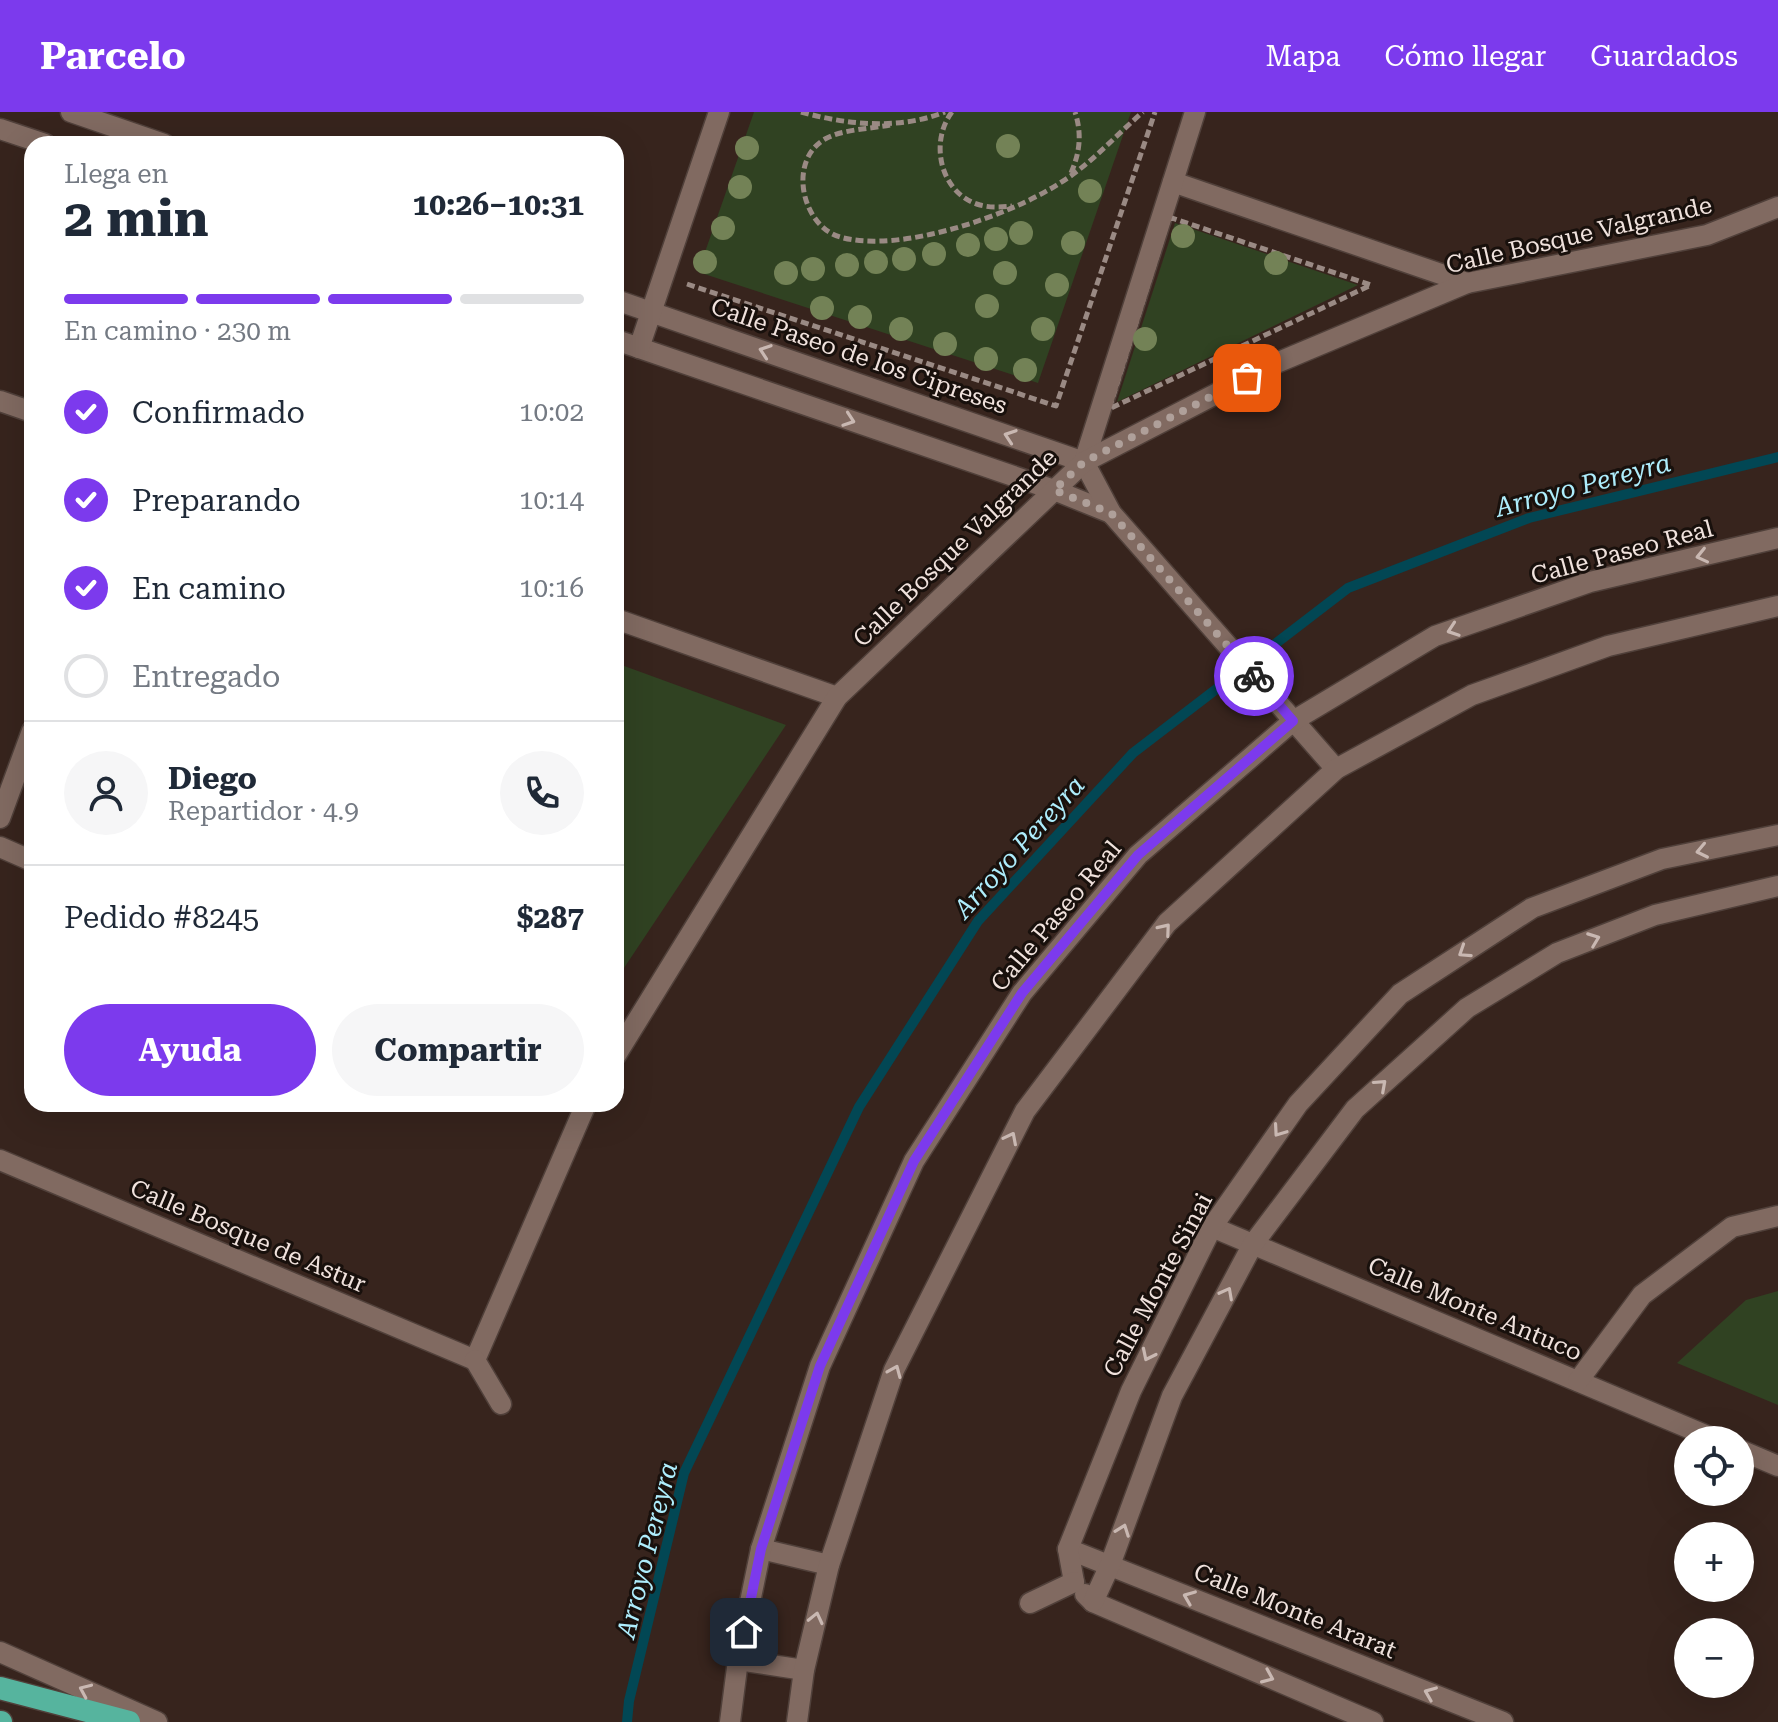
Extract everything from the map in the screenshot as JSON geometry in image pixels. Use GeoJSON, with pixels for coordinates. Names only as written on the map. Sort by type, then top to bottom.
{"type":"FeatureCollection","features":[{"type":"Feature","properties":{"kind":"highway"},"geometry":{"type":"LineString","coordinates":[[0,1688],[129,1722]]}},
{"type":"Feature","properties":{"kind":"street"},"geometry":{"type":"LineString","coordinates":[[71,112],[141,136]]}},
{"type":"Feature","properties":{"kind":"street"},"geometry":{"type":"LineString","coordinates":[[639,348],[719,112]]}},
{"type":"Feature","properties":{"kind":"street"},"geometry":{"type":"LineString","coordinates":[[1195,112],[1084,462],[1111,513],[1336,769]]}},
{"type":"Feature","properties":{"kind":"street"},"geometry":{"type":"LineString","coordinates":[[0,129],[24,137]]}},
{"type":"Feature","properties":{"kind":"street"},"geometry":{"type":"LineString","coordinates":[[1173,182],[1467,283]]}},
{"type":"Feature","properties":{"kind":"street","name":"Calle Bosque Valgrande"},"geometry":{"type":"LineString","coordinates":[[624,1042],[837,697],[1084,462],[1274,364],[1467,283],[1707,235],[1778,207]]}},
{"type":"Feature","properties":{"kind":"street","name":"Calle Paseo de los Cipreses"},"geometry":{"type":"LineString","coordinates":[[624,303],[1084,462]]}},
{"type":"Feature","properties":{"kind":"street"},"geometry":{"type":"LineString","coordinates":[[624,343],[1054,490],[1111,513]]}},
{"type":"Feature","properties":{"kind":"street"},"geometry":{"type":"LineString","coordinates":[[0,401],[24,409]]}},
{"type":"Feature","properties":{"kind":"street","name":"Calle Paseo Real"},"geometry":{"type":"LineString","coordinates":[[730,1722],[738,1660],[761,1549],[820,1366],[914,1161],[1022,993],[1138,855],[1288,715],[1435,636],[1590,582],[1778,538]]}},
{"type":"Feature","properties":{"kind":"street"},"geometry":{"type":"LineString","coordinates":[[797,1722],[804,1670],[829,1565],[894,1370],[1025,1111],[1167,923],[1336,769],[1472,695],[1608,646],[1778,606]]}},
{"type":"Feature","properties":{"kind":"street"},"geometry":{"type":"LineString","coordinates":[[624,622],[837,697]]}},
{"type":"Feature","properties":{"kind":"street"},"geometry":{"type":"LineString","coordinates":[[0,818],[24,753]]}},
{"type":"Feature","properties":{"kind":"street","name":"Calle Monte Sinai"},"geometry":{"type":"LineString","coordinates":[[1068,1549],[1131,1391],[1212,1227],[1298,1104],[1400,994],[1532,908],[1662,859],[1778,835]]}},
{"type":"Feature","properties":{"kind":"street"},"geometry":{"type":"LineString","coordinates":[[0,847],[24,858]]}},
{"type":"Feature","properties":{"kind":"street"},"geometry":{"type":"LineString","coordinates":[[1093,1602],[1110,1565],[1172,1396],[1253,1244],[1355,1109],[1467,1008],[1557,953],[1655,915],[1778,886]]}},
{"type":"Feature","properties":{"kind":"street"},"geometry":{"type":"LineString","coordinates":[[501,1404],[475,1360],[582,1112]]}},
{"type":"Feature","properties":{"kind":"street","name":"Calle Bosque de Astur"},"geometry":{"type":"LineString","coordinates":[[0,1160],[475,1360]]}},
{"type":"Feature","properties":{"kind":"street"},"geometry":{"type":"LineString","coordinates":[[1578,1381],[1642,1295],[1732,1227],[1778,1216]]}},
{"type":"Feature","properties":{"kind":"street","name":"Calle Monte Antuco"},"geometry":{"type":"LineString","coordinates":[[1212,1227],[1684,1426]]}},
{"type":"Feature","properties":{"kind":"street"},"geometry":{"type":"LineString","coordinates":[[1754,1456],[1778,1466]]}},
{"type":"Feature","properties":{"kind":"street"},"geometry":{"type":"LineString","coordinates":[[761,1549],[829,1565]]}},
{"type":"Feature","properties":{"kind":"street"},"geometry":{"type":"LineString","coordinates":[[1068,1549],[1074,1582],[1093,1602],[1373,1722]]}},
{"type":"Feature","properties":{"kind":"street","name":"Calle Monte Ararat"},"geometry":{"type":"LineString","coordinates":[[1068,1549],[1503,1722]]}},
{"type":"Feature","properties":{"kind":"street"},"geometry":{"type":"LineString","coordinates":[[1030,1603],[1074,1582]]}},
{"type":"Feature","properties":{"kind":"street"},"geometry":{"type":"LineString","coordinates":[[0,1652],[157,1722]]}},
{"type":"Feature","properties":{"kind":"street"},"geometry":{"type":"LineString","coordinates":[[738,1660],[804,1670]]}},
{"type":"Feature","properties":{"kind":"path"},"geometry":{"type":"LineString","coordinates":[[801,112],[827,119],[890,125]]}},
{"type":"Feature","properties":{"kind":"path"},"geometry":{"type":"LineString","coordinates":[[945,112],[825,140],[806,166],[805,200],[816,222],[826,231],[856,241],[950,230],[1017,205],[1069,177],[1143,112]]}},
{"type":"Feature","properties":{"kind":"path"},"geometry":{"type":"LineString","coordinates":[[952,112],[943,124],[938,143],[943,172],[952,186],[978,205],[1017,205]]}},
{"type":"Feature","properties":{"kind":"path"},"geometry":{"type":"LineString","coordinates":[[1069,177],[1080,142],[1080,126],[1075,112]]}},
{"type":"Feature","properties":{"kind":"path"},"geometry":{"type":"LineString","coordinates":[[691,269],[686,283],[1056,406],[1155,112]]}},
{"type":"Feature","properties":{"kind":"path"},"geometry":{"type":"LineString","coordinates":[[1169,217],[1212,232],[1371,285],[1109,409],[1169,217]]}},
{"type":"Feature","properties":{"kind":"green space"},"geometry":{"type":"Polygon","coordinates":[[[754,112],[1131,112],[1038,383],[698,272],[754,112]]]}},
{"type":"Feature","properties":{"kind":"green space"},"geometry":{"type":"Polygon","coordinates":[[[1175,223],[1358,285],[1117,402],[1175,223]]]}},
{"type":"Feature","properties":{"kind":"green space"},"geometry":{"type":"Polygon","coordinates":[[[624,666],[786,725],[624,968],[624,666]]]}},
{"type":"Feature","properties":{"kind":"green space"},"geometry":{"type":"Polygon","coordinates":[[[1778,1291],[1778,1405],[1677,1363],[1746,1300],[1778,1291]]]}},
{"type":"Feature","properties":{"kind":"waterway","name":"Arroyo Pereyra"},"geometry":{"type":"LineString","coordinates":[[627,1722],[629,1701],[684,1473],[859,1107],[978,921],[1133,753],[1348,588],[1529,518],[1778,457]]}},
{"type":"Feature","properties":{"kind":"way so far"},"geometry":{"type":"LineString","coordinates":[[1247,378],[1084,462],[1054,490],[1111,513],[1254,676]]}},
{"type":"Feature","properties":{"kind":"route"},"geometry":{"type":"LineString","coordinates":[[744,1632],[761,1549],[820,1366],[914,1161],[1022,993],[1138,855],[1293,721],[1254,676]]}}]}
